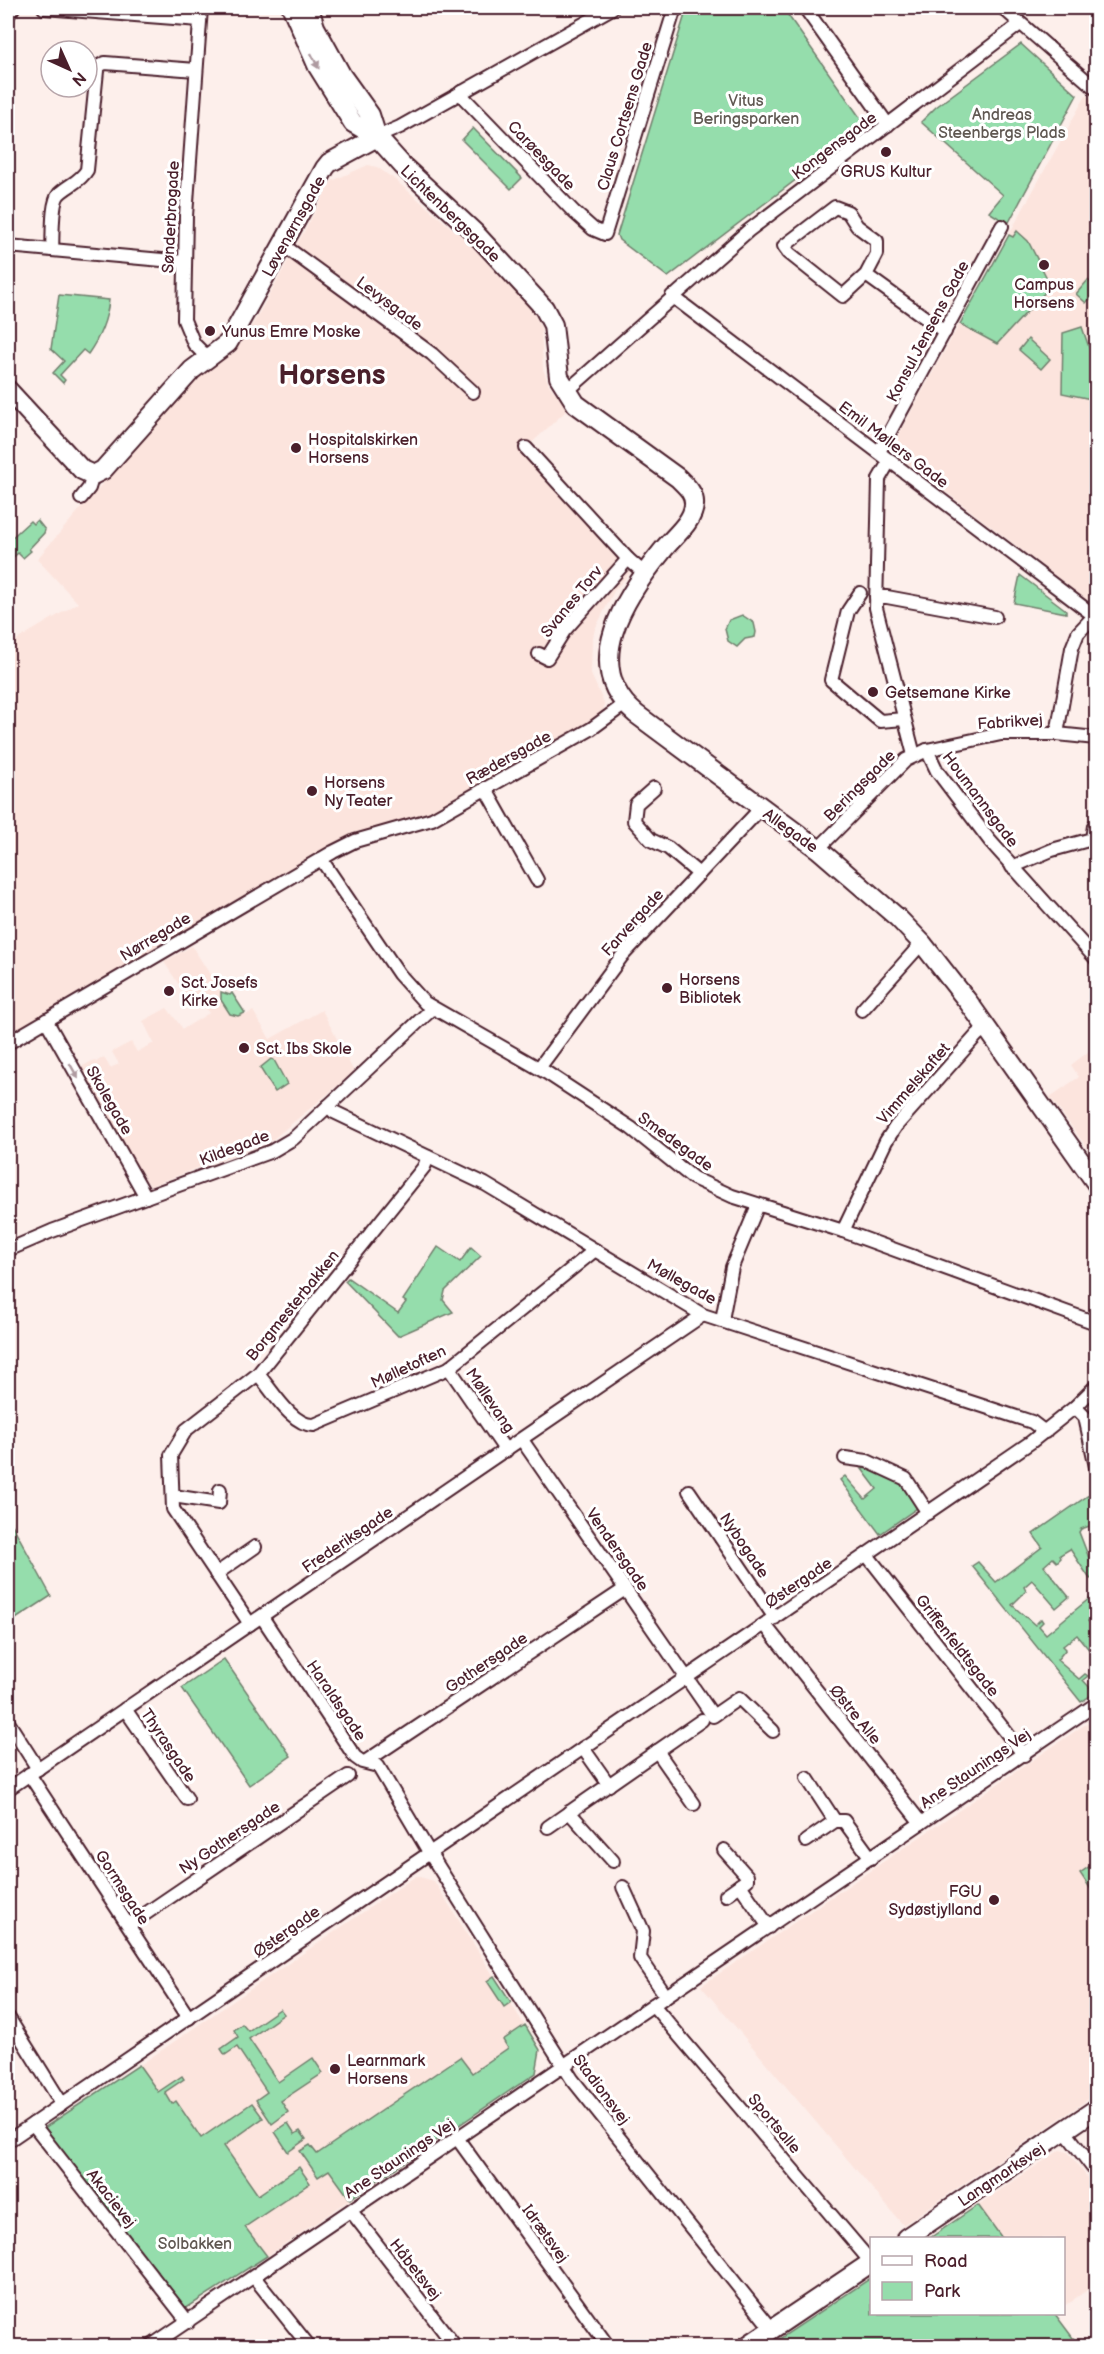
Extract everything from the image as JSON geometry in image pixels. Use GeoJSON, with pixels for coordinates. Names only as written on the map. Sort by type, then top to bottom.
{"type":"FeatureCollection","features":[{"type":"Feature","properties":{"kind":"street"},"geometry":{"type":"LineString","coordinates":[[8,15],[13,8]]}},
{"type":"Feature","properties":{"kind":"street","name":"Sønderbrogade"},"geometry":{"type":"LineString","coordinates":[[44,8],[201,14],[184,262],[185,327],[194,344],[208,358]]}},
{"type":"Feature","properties":{"kind":"street","name":"Lichtenbergsgade"},"geometry":{"type":"LineString","coordinates":[[292,8],[318,67],[353,123],[377,137],[403,166],[474,232],[550,316],[557,368],[567,391]]}},
{"type":"Feature","properties":{"kind":"street","name":"Lichtenbergsgade"},"geometry":{"type":"LineString","coordinates":[[309,8],[315,27],[342,76],[370,115],[377,137]]}},
{"type":"Feature","properties":{"kind":"street","name":"Løvenørnsgade"},"geometry":{"type":"LineString","coordinates":[[93,475],[103,470],[192,370],[228,343],[329,163],[612,8]]}},
{"type":"Feature","properties":{"kind":"street","name":"Claus Cortsens Gade"},"geometry":{"type":"LineString","coordinates":[[605,234],[675,8]]}},
{"type":"Feature","properties":{"kind":"street"},"geometry":{"type":"LineString","coordinates":[[805,8],[888,125]]}},
{"type":"Feature","properties":{"kind":"street"},"geometry":{"type":"LineString","coordinates":[[1003,8],[1096,89]]}},
{"type":"Feature","properties":{"kind":"street","name":"Kongensgade"},"geometry":{"type":"LineString","coordinates":[[567,391],[748,231],[1020,24]]}},
{"type":"Feature","properties":{"kind":"street"},"geometry":{"type":"LineString","coordinates":[[52,250],[55,201],[59,194],[77,183],[87,170],[99,66],[105,63],[196,70]]}},
{"type":"Feature","properties":{"kind":"street","name":"Carøesgade"},"geometry":{"type":"LineString","coordinates":[[461,92],[465,99],[574,212],[593,229],[605,234]]}},
{"type":"Feature","properties":{"kind":"street"},"geometry":{"type":"LineString","coordinates":[[835,207],[848,212],[857,226],[877,241],[877,254],[866,275],[843,296],[789,253],[784,246],[835,207]]}},
{"type":"Feature","properties":{"kind":"street","name":"Konsul Jensens Gade"},"geometry":{"type":"LineString","coordinates":[[879,452],[1002,226]]}},
{"type":"Feature","properties":{"kind":"street","name":"Levysgade"},"geometry":{"type":"LineString","coordinates":[[283,245],[432,354],[473,392]]}},
{"type":"Feature","properties":{"kind":"street"},"geometry":{"type":"LineString","coordinates":[[8,246],[184,262]]}},
{"type":"Feature","properties":{"kind":"street"},"geometry":{"type":"LineString","coordinates":[[866,275],[945,332]]}},
{"type":"Feature","properties":{"kind":"street","name":"Emil Møllers Gade"},"geometry":{"type":"LineString","coordinates":[[672,296],[1096,616]]}},
{"type":"Feature","properties":{"kind":"street"},"geometry":{"type":"LineString","coordinates":[[8,390],[74,463],[86,473],[93,475],[89,488],[81,498]]}},
{"type":"Feature","properties":{"kind":"street","name":"Allegade"},"geometry":{"type":"LineString","coordinates":[[567,391],[576,404],[678,478],[693,496],[692,514],[645,573],[624,606],[614,630],[608,655],[612,681],[625,704],[818,849],[898,918],[922,943],[987,1027],[1096,1183]]}},
{"type":"Feature","properties":{"kind":"street"},"geometry":{"type":"LineString","coordinates":[[526,447],[628,559],[645,573]]}},
{"type":"Feature","properties":{"kind":"street"},"geometry":{"type":"LineString","coordinates":[[890,460],[879,479],[876,608],[914,755]]}},
{"type":"Feature","properties":{"kind":"street","name":"Svanes Torv"},"geometry":{"type":"LineString","coordinates":[[538,654],[547,658],[564,631],[628,559]]}},
{"type":"Feature","properties":{"kind":"street"},"geometry":{"type":"LineString","coordinates":[[860,593],[848,612],[831,680],[880,721],[904,720]]}},
{"type":"Feature","properties":{"kind":"street"},"geometry":{"type":"LineString","coordinates":[[876,595],[995,617]]}},
{"type":"Feature","properties":{"kind":"street"},"geometry":{"type":"LineString","coordinates":[[1057,734],[1072,648],[1078,633],[1096,616]]}},
{"type":"Feature","properties":{"kind":"street","name":"Rædersgade"},"geometry":{"type":"LineString","coordinates":[[321,859],[355,841],[432,819],[591,729],[625,704]]}},
{"type":"Feature","properties":{"kind":"street","name":"Fabrikvej"},"geometry":{"type":"LineString","coordinates":[[927,750],[993,735],[1057,734],[1096,738]]}},
{"type":"Feature","properties":{"kind":"street","name":"Beringsgade"},"geometry":{"type":"LineString","coordinates":[[818,849],[906,760],[927,750]]}},
{"type":"Feature","properties":{"kind":"street","name":"Houmannsgade"},"geometry":{"type":"LineString","coordinates":[[927,750],[937,771],[969,815],[1012,867],[1096,959]]}},
{"type":"Feature","properties":{"kind":"street"},"geometry":{"type":"LineString","coordinates":[[486,788],[537,880]]}},
{"type":"Feature","properties":{"kind":"street"},"geometry":{"type":"LineString","coordinates":[[654,788],[636,804],[634,821],[651,840],[668,848],[699,874]]}},
{"type":"Feature","properties":{"kind":"street","name":"Farvergade"},"geometry":{"type":"LineString","coordinates":[[539,1068],[622,956],[761,808]]}},
{"type":"Feature","properties":{"kind":"street","name":"Houmannsgade"},"geometry":{"type":"LineString","coordinates":[[1012,867],[1052,850],[1092,839],[1096,825]]}},
{"type":"Feature","properties":{"kind":"street","name":"Smedegade"},"geometry":{"type":"LineString","coordinates":[[321,859],[399,974],[432,1009],[539,1068],[631,1128],[693,1178],[732,1196],[843,1231],[1096,1323]]}},
{"type":"Feature","properties":{"kind":"street","name":"Nørregade"},"geometry":{"type":"LineString","coordinates":[[8,1043],[321,859]]}},
{"type":"Feature","properties":{"kind":"street"},"geometry":{"type":"LineString","coordinates":[[862,1010],[922,943]]}},
{"type":"Feature","properties":{"kind":"street","name":"Kildegade"},"geometry":{"type":"LineString","coordinates":[[8,1250],[52,1231],[272,1151],[294,1138],[432,1009]]}},
{"type":"Feature","properties":{"kind":"street","name":"Skolegade"},"geometry":{"type":"LineString","coordinates":[[45,1020],[146,1197]]}},
{"type":"Feature","properties":{"kind":"street","name":"Vimmelskaftet"},"geometry":{"type":"LineString","coordinates":[[843,1231],[891,1133],[977,1035],[987,1027]]}},
{"type":"Feature","properties":{"kind":"street","name":"Møllegade"},"geometry":{"type":"LineString","coordinates":[[328,1106],[334,1112],[485,1184],[703,1315],[1032,1422],[1045,1432]]}},
{"type":"Feature","properties":{"kind":"street","name":"Borgmesterbakken"},"geometry":{"type":"LineString","coordinates":[[250,1624],[173,1509],[171,1455],[186,1430],[258,1374],[424,1167],[428,1157]]}},
{"type":"Feature","properties":{"kind":"street"},"geometry":{"type":"LineString","coordinates":[[723,1320],[732,1267],[758,1205]]}},
{"type":"Feature","properties":{"kind":"street","name":"Mølletoften"},"geometry":{"type":"LineString","coordinates":[[258,1374],[295,1419],[307,1425],[314,1425],[449,1368],[595,1250]]}},
{"type":"Feature","properties":{"kind":"street","name":"Frederiksgade"},"geometry":{"type":"LineString","coordinates":[[8,1789],[703,1315]]}},
{"type":"Feature","properties":{"kind":"street","name":"Møllevang"},"geometry":{"type":"LineString","coordinates":[[449,1368],[506,1451]]}},
{"type":"Feature","properties":{"kind":"street","name":"Østergade"},"geometry":{"type":"LineString","coordinates":[[8,2141],[1045,1432],[1096,1386]]}},
{"type":"Feature","properties":{"kind":"street"},"geometry":{"type":"LineString","coordinates":[[1075,1407],[1085,1417],[1096,1467]]}},
{"type":"Feature","properties":{"kind":"street","name":"Vendersgade"},"geometry":{"type":"LineString","coordinates":[[522,1440],[687,1678]]}},
{"type":"Feature","properties":{"kind":"street"},"geometry":{"type":"LineString","coordinates":[[845,1458],[867,1461],[906,1479],[928,1513]]}},
{"type":"Feature","properties":{"kind":"street"},"geometry":{"type":"LineString","coordinates":[[172,1496],[219,1503],[220,1490]]}},
{"type":"Feature","properties":{"kind":"street","name":"Nybogade"},"geometry":{"type":"LineString","coordinates":[[689,1491],[770,1621]]}},
{"type":"Feature","properties":{"kind":"street"},"geometry":{"type":"LineString","coordinates":[[216,1574],[255,1547]]}},
{"type":"Feature","properties":{"kind":"street","name":"Griffenfeldtsgade"},"geometry":{"type":"LineString","coordinates":[[867,1555],[1024,1755]]}},
{"type":"Feature","properties":{"kind":"street","name":"Gothersgade"},"geometry":{"type":"LineString","coordinates":[[365,1762],[625,1589]]}},
{"type":"Feature","properties":{"kind":"street","name":"Haraldsgade"},"geometry":{"type":"LineString","coordinates":[[262,1617],[355,1757],[378,1766],[429,1852]]}},
{"type":"Feature","properties":{"kind":"street","name":"Østre Alle"},"geometry":{"type":"LineString","coordinates":[[770,1621],[921,1823]]}},
{"type":"Feature","properties":{"kind":"street"},"geometry":{"type":"LineString","coordinates":[[687,1678],[713,1716],[739,1698],[774,1731]]}},
{"type":"Feature","properties":{"kind":"street","name":"Ane Staunings Vej"},"geometry":{"type":"LineString","coordinates":[[158,2345],[188,2322],[457,2138],[1096,1704]]}},
{"type":"Feature","properties":{"kind":"street","name":"Thyrasgade"},"geometry":{"type":"LineString","coordinates":[[125,1709],[187,1799]]}},
{"type":"Feature","properties":{"kind":"street"},"geometry":{"type":"LineString","coordinates":[[548,1827],[702,1720]]}},
{"type":"Feature","properties":{"kind":"street","name":"Gormsgade"},"geometry":{"type":"LineString","coordinates":[[8,1722],[34,1772],[189,2018]]}},
{"type":"Feature","properties":{"kind":"street"},"geometry":{"type":"LineString","coordinates":[[583,1748],[609,1785]]}},
{"type":"Feature","properties":{"kind":"street"},"geometry":{"type":"LineString","coordinates":[[657,1751],[693,1804]]}},
{"type":"Feature","properties":{"kind":"street","name":"Ny Gothersgade"},"geometry":{"type":"LineString","coordinates":[[129,1925],[348,1776]]}},
{"type":"Feature","properties":{"kind":"street"},"geometry":{"type":"LineString","coordinates":[[807,1778],[835,1821]]}},
{"type":"Feature","properties":{"kind":"street"},"geometry":{"type":"LineString","coordinates":[[569,1812],[613,1861]]}},
{"type":"Feature","properties":{"kind":"street"},"geometry":{"type":"LineString","coordinates":[[806,1841],[835,1821],[844,1821],[871,1858]]}},
{"type":"Feature","properties":{"kind":"street"},"geometry":{"type":"LineString","coordinates":[[724,1850],[747,1876],[747,1880],[726,1895]]}},
{"type":"Feature","properties":{"kind":"street","name":"Stadionsvej"},"geometry":{"type":"LineString","coordinates":[[429,1852],[572,2079],[772,2329]]}},
{"type":"Feature","properties":{"kind":"street"},"geometry":{"type":"LineString","coordinates":[[740,1886],[769,1927]]}},
{"type":"Feature","properties":{"kind":"street"},"geometry":{"type":"LineString","coordinates":[[623,1887],[643,1931],[640,1958],[666,1996]]}},
{"type":"Feature","properties":{"kind":"street","name":"Sportsalle"},"geometry":{"type":"LineString","coordinates":[[653,2005],[870,2261]]}},
{"type":"Feature","properties":{"kind":"street"},"geometry":{"type":"LineString","coordinates":[[8,2017],[62,2104]]}},
{"type":"Feature","properties":{"kind":"street","name":"Langmarksvej"},"geometry":{"type":"LineString","coordinates":[[907,2237],[1096,2109]]}},
{"type":"Feature","properties":{"kind":"street","name":"Akacievej"},"geometry":{"type":"LineString","coordinates":[[33,2124],[188,2322]]}},
{"type":"Feature","properties":{"kind":"street"},"geometry":{"type":"LineString","coordinates":[[1064,2130],[1096,2172]]}},
{"type":"Feature","properties":{"kind":"street","name":"Idrætsvej"},"geometry":{"type":"LineString","coordinates":[[457,2138],[608,2346]]}},
{"type":"Feature","properties":{"kind":"street","name":"Håbetsvej"},"geometry":{"type":"LineString","coordinates":[[351,2211],[455,2346]]}},
{"type":"Feature","properties":{"kind":"street"},"geometry":{"type":"LineString","coordinates":[[747,2346],[870,2263]]}},
{"type":"Feature","properties":{"kind":"street"},"geometry":{"type":"LineString","coordinates":[[254,2277],[309,2346]]}},
{"type":"Feature","properties":{"kind":"shaded area","name":"Campus Horsens"},"geometry":{"type":"Polygon","coordinates":[[[1086,95],[1096,101],[1096,595],[1088,601],[898,455],[895,446],[901,430],[1086,95]]]}},
{"type":"Feature","properties":{"kind":"shaded area"},"geometry":{"type":"Polygon","coordinates":[[[368,165],[377,167],[394,179],[468,242],[533,311],[541,328],[543,369],[549,385],[568,409],[522,452],[619,557],[630,573],[614,591],[595,629],[592,642],[591,674],[604,703],[603,715],[600,719],[435,811],[317,855],[8,1042],[8,645],[78,603],[37,559],[194,378],[235,352],[257,317],[332,181],[368,165]]]}},
{"type":"Feature","properties":{"kind":"shaded area","name":"Sct. Ibs Skole"},"geometry":{"type":"Polygon","coordinates":[[[192,946],[221,992],[230,995],[232,993],[246,1015],[253,1011],[270,1039],[322,1010],[354,1072],[272,1140],[150,1186],[113,1129],[79,1068],[104,1057],[110,1068],[119,1064],[112,1052],[131,1042],[137,1052],[154,1043],[143,1021],[167,1008],[183,1029],[209,1013],[197,995],[189,1000],[164,962],[192,946]]]}},
{"type":"Feature","properties":{"kind":"shaded area"},"geometry":{"type":"Polygon","coordinates":[[[1096,1046],[1096,1154],[1093,1156],[1050,1097],[1079,1077],[1071,1065],[1096,1046]]]}},
{"type":"Feature","properties":{"kind":"shaded area"},"geometry":{"type":"Polygon","coordinates":[[[1096,1717],[1096,2094],[903,2225],[701,1986],[1096,1717]]]}},
{"type":"Feature","properties":{"kind":"shaded area","name":"Learnmark Horsens"},"geometry":{"type":"Polygon","coordinates":[[[416,1876],[434,1881],[540,2050],[536,2073],[267,2256],[124,2076],[416,1876]]]}},
{"type":"Feature","properties":{"kind":"shaded area"},"geometry":{"type":"Polygon","coordinates":[[[1060,2150],[1068,2152],[1096,2189],[1096,2284],[1065,2305],[1065,2237],[1001,2237],[978,2205],[1060,2150]]]}},
{"type":"Feature","properties":{"kind":"green space","name":"Vitus Beringsparken"},"geometry":{"type":"Polygon","coordinates":[[[687,8],[783,8],[861,119],[860,131],[668,277],[619,240],[617,235],[687,8]]]}},
{"type":"Feature","properties":{"kind":"green space","name":"Andreas Steenbergs Plads"},"geometry":{"type":"Polygon","coordinates":[[[1021,44],[1077,95],[1008,224],[989,212],[1003,195],[921,122],[936,107],[1021,44]]]}},
{"type":"Feature","properties":{"kind":"green space"},"geometry":{"type":"Polygon","coordinates":[[[473,128],[522,178],[511,189],[462,140],[473,128]]]}},
{"type":"Feature","properties":{"kind":"green space"},"geometry":{"type":"Polygon","coordinates":[[[1017,231],[1028,241],[1051,286],[997,344],[960,324],[1009,235],[1013,237],[1017,231]]]}},
{"type":"Feature","properties":{"kind":"green space"},"geometry":{"type":"Polygon","coordinates":[[[1088,280],[1092,284],[1091,291],[1096,292],[1086,303],[1076,294],[1088,280]]]}},
{"type":"Feature","properties":{"kind":"green space"},"geometry":{"type":"Polygon","coordinates":[[[59,295],[109,300],[105,322],[96,341],[88,354],[83,350],[60,375],[65,380],[63,383],[53,373],[64,361],[51,349],[59,295]]]}},
{"type":"Feature","properties":{"kind":"green space"},"geometry":{"type":"Polygon","coordinates":[[[1082,327],[1093,359],[1096,359],[1096,400],[1062,393],[1063,333],[1082,327]]]}},
{"type":"Feature","properties":{"kind":"green space"},"geometry":{"type":"Polygon","coordinates":[[[1028,339],[1050,359],[1041,369],[1019,350],[1028,339]]]}},
{"type":"Feature","properties":{"kind":"green space"},"geometry":{"type":"Polygon","coordinates":[[[37,520],[45,530],[44,533],[23,558],[18,553],[8,562],[8,541],[30,521],[33,524],[37,520]]]}},
{"type":"Feature","properties":{"kind":"green space"},"geometry":{"type":"Polygon","coordinates":[[[1020,575],[1066,610],[1066,613],[1014,603],[1020,575]]]}},
{"type":"Feature","properties":{"kind":"green space"},"geometry":{"type":"Polygon","coordinates":[[[742,615],[754,623],[756,632],[755,637],[745,639],[737,647],[728,641],[725,629],[729,620],[742,615]]]}},
{"type":"Feature","properties":{"kind":"green space"},"geometry":{"type":"Polygon","coordinates":[[[221,992],[230,995],[232,993],[245,1013],[238,1016],[230,1014],[221,1000],[221,992]]]}},
{"type":"Feature","properties":{"kind":"green space"},"geometry":{"type":"Polygon","coordinates":[[[271,1059],[274,1060],[287,1084],[275,1092],[260,1068],[271,1059]]]}},
{"type":"Feature","properties":{"kind":"green space"},"geometry":{"type":"Polygon","coordinates":[[[438,1247],[460,1262],[471,1247],[481,1256],[445,1291],[443,1300],[453,1312],[398,1336],[345,1281],[348,1278],[398,1313],[406,1302],[403,1300],[438,1247]]]}},
{"type":"Feature","properties":{"kind":"green space"},"geometry":{"type":"Polygon","coordinates":[[[868,1468],[898,1481],[917,1505],[917,1508],[880,1534],[840,1480],[845,1476],[865,1499],[877,1489],[862,1469],[868,1468]]]}},
{"type":"Feature","properties":{"kind":"green space"},"geometry":{"type":"Polygon","coordinates":[[[1096,1490],[1096,1524],[1081,1529],[1079,1532],[1091,1563],[1096,1563],[1096,1576],[1090,1579],[1070,1549],[1060,1555],[1061,1558],[1057,1562],[1053,1558],[1044,1566],[1069,1597],[1056,1608],[1032,1580],[1024,1587],[1026,1591],[1012,1605],[1035,1625],[1041,1619],[1043,1622],[1039,1626],[1046,1634],[1096,1593],[1096,1614],[1088,1621],[1096,1631],[1096,1658],[1077,1635],[1063,1646],[1066,1649],[1057,1660],[1079,1679],[1085,1674],[1088,1676],[1083,1680],[1091,1689],[1096,1685],[1096,1692],[1081,1702],[972,1566],[978,1562],[996,1582],[1042,1547],[1033,1534],[1096,1490]]]}},
{"type":"Feature","properties":{"kind":"green space"},"geometry":{"type":"Polygon","coordinates":[[[8,1517],[51,1596],[8,1624],[8,1517]]]}},
{"type":"Feature","properties":{"kind":"green space"},"geometry":{"type":"Polygon","coordinates":[[[224,1659],[291,1756],[249,1785],[182,1688],[224,1659]]]}},
{"type":"Feature","properties":{"kind":"green space"},"geometry":{"type":"Polygon","coordinates":[[[1096,1862],[1096,1897],[1080,1873],[1096,1862]]]}},
{"type":"Feature","properties":{"kind":"green space"},"geometry":{"type":"Polygon","coordinates":[[[494,1976],[511,2002],[504,2007],[487,1981],[494,1976]]]}},
{"type":"Feature","properties":{"kind":"green space"},"geometry":{"type":"Polygon","coordinates":[[[280,2009],[284,2014],[249,2039],[278,2082],[313,2058],[323,2073],[281,2101],[288,2112],[272,2124],[256,2100],[267,2092],[237,2047],[225,2055],[221,2049],[238,2037],[234,2030],[242,2024],[248,2031],[280,2009]]]}},
{"type":"Feature","properties":{"kind":"green space"},"geometry":{"type":"Polygon","coordinates":[[[525,2025],[540,2050],[536,2073],[350,2199],[329,2170],[318,2177],[300,2151],[310,2145],[317,2154],[460,2057],[472,2073],[508,2048],[503,2040],[525,2025]]]}},
{"type":"Feature","properties":{"kind":"green space","name":"Solbakken"},"geometry":{"type":"Polygon","coordinates":[[[139,2065],[158,2092],[182,2076],[184,2079],[165,2092],[172,2104],[176,2101],[201,2138],[252,2103],[263,2118],[224,2146],[258,2195],[299,2167],[310,2183],[245,2227],[267,2256],[185,2309],[44,2128],[139,2065]]]}},
{"type":"Feature","properties":{"kind":"green space"},"geometry":{"type":"Polygon","coordinates":[[[288,2123],[295,2134],[300,2131],[306,2139],[288,2152],[275,2132],[288,2123]]]}},
{"type":"Feature","properties":{"kind":"green space"},"geometry":{"type":"Polygon","coordinates":[[[978,2205],[1001,2237],[931,2237],[978,2205]]]}},
{"type":"Feature","properties":{"kind":"green space"},"geometry":{"type":"Polygon","coordinates":[[[870,2279],[870,2315],[1056,2315],[1079,2346],[769,2346],[870,2279]]]}},
{"type":"Feature","properties":{"kind":"place","name":"GRUS Kultur"},"geometry":{"type":"Point","coordinates":[886,152]}},
{"type":"Feature","properties":{"kind":"place","name":"Campus Horsens"},"geometry":{"type":"Point","coordinates":[1044,265]}},
{"type":"Feature","properties":{"kind":"place","name":"Yunus Emre Moske"},"geometry":{"type":"Point","coordinates":[210,331]}},
{"type":"Feature","properties":{"kind":"place","name":"Hospitalskirken Horsens"},"geometry":{"type":"Point","coordinates":[296,448]}},
{"type":"Feature","properties":{"kind":"place","name":"Getsemane Kirke"},"geometry":{"type":"Point","coordinates":[873,692]}},
{"type":"Feature","properties":{"kind":"place","name":"Horsens Ny Teater"},"geometry":{"type":"Point","coordinates":[312,791]}},
{"type":"Feature","properties":{"kind":"place","name":"Horsens Bibliotek"},"geometry":{"type":"Point","coordinates":[667,988]}},
{"type":"Feature","properties":{"kind":"place","name":"Sct. Josefs Kirke"},"geometry":{"type":"Point","coordinates":[169,991]}},
{"type":"Feature","properties":{"kind":"place","name":"Sct. Ibs Skole"},"geometry":{"type":"Point","coordinates":[244,1048]}},
{"type":"Feature","properties":{"kind":"place","name":"FGU Sydøstjylland"},"geometry":{"type":"Point","coordinates":[994,1900]}},
{"type":"Feature","properties":{"kind":"place","name":"Learnmark Horsens"},"geometry":{"type":"Point","coordinates":[335,2069]}},
{"type":"Feature","properties":{"kind":"district","name":"Horsens"},"geometry":{"type":"Point","coordinates":[332,374]}}]}
